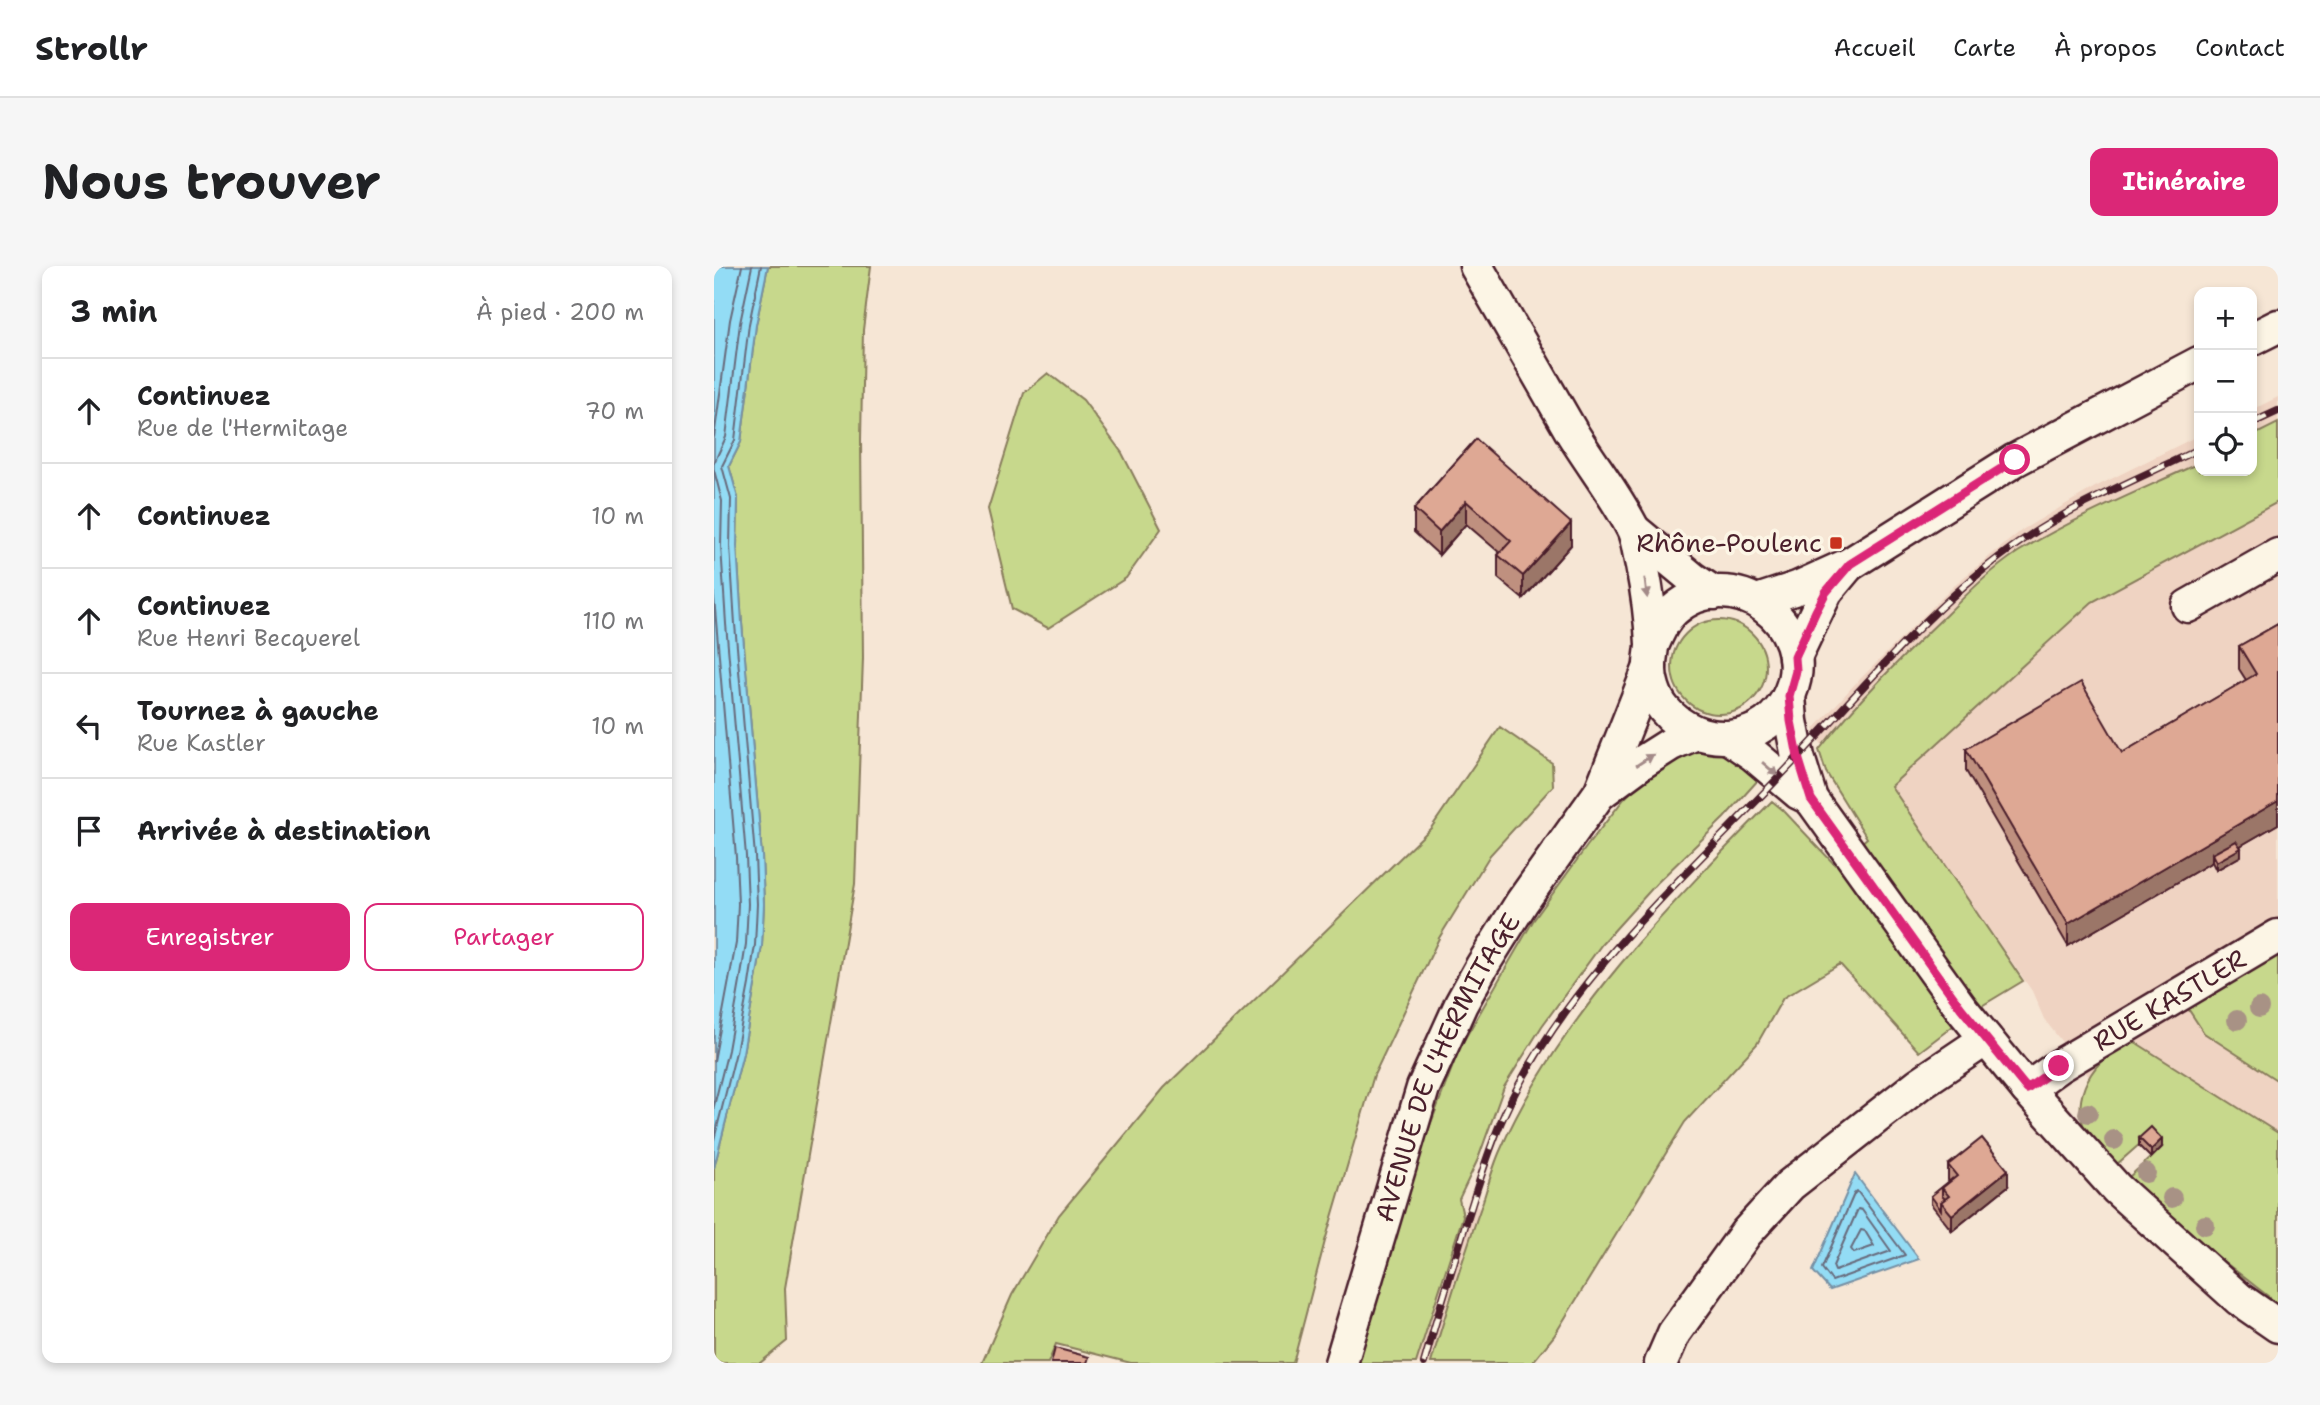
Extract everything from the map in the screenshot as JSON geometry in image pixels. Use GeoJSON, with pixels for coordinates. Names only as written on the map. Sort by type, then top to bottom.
{"type":"FeatureCollection","features":[{"type":"Feature","properties":{"kind":"street"},"geometry":{"type":"LineString","coordinates":[[1476,266],[1573,434],[1634,531],[1714,593]]}},
{"type":"Feature","properties":{"kind":"street"},"geometry":{"type":"LineString","coordinates":[[2257,336],[2278,326]]}},
{"type":"Feature","properties":{"kind":"street"},"geometry":{"type":"LineString","coordinates":[[1757,601],[1797,588],[1850,564],[2015,460],[2194,366]]}},
{"type":"Feature","properties":{"kind":"street"},"geometry":{"type":"LineString","coordinates":[[1634,531],[1644,576],[1653,688],[1662,707],[1677,723],[1712,738],[1745,735],[1771,720],[1789,696]]}},
{"type":"Feature","properties":{"kind":"street"},"geometry":{"type":"LineString","coordinates":[[2188,606],[2278,555]]}},
{"type":"Feature","properties":{"kind":"street"},"geometry":{"type":"LineString","coordinates":[[1795,657],[1826,592],[1850,564]]}},
{"type":"Feature","properties":{"kind":"street"},"geometry":{"type":"LineString","coordinates":[[1651,656],[1661,626],[1675,610],[1694,598],[1714,593],[1736,594],[1757,601],[1771,611],[1783,624],[1795,657],[1796,671],[1789,696],[1791,721],[1798,757],[1811,799],[1961,1008],[2027,1089],[2117,1189],[2239,1299],[2278,1326]]}},
{"type":"Feature","properties":{"kind":"street","name":"AVENUE DE L'HERMITAGE"},"geometry":{"type":"LineString","coordinates":[[1341,1363],[1423,1088],[1461,1004],[1522,902],[1600,794],[1651,656]]}},
{"type":"Feature","properties":{"kind":"street","name":"AVENUE DE L'HERMITAGE"},"geometry":{"type":"LineString","coordinates":[[1600,794],[1641,762],[1696,733]]}},
{"type":"Feature","properties":{"kind":"street"},"geometry":{"type":"LineString","coordinates":[[1729,738],[1755,755],[1799,793],[1811,799]]}},
{"type":"Feature","properties":{"kind":"street","name":"RUE KASTLER"},"geometry":{"type":"LineString","coordinates":[[2027,1089],[2059,1066],[2146,1017],[2278,936]]}},
{"type":"Feature","properties":{"kind":"street"},"geometry":{"type":"LineString","coordinates":[[1661,1363],[1674,1333],[1738,1244],[1790,1185],[1919,1084],[1986,1039]]}},
{"type":"Feature","properties":{"kind":"shaded area"},"geometry":{"type":"Polygon","coordinates":[[[2278,397],[2278,423],[2257,434],[2257,408],[2278,397]]]}},
{"type":"Feature","properties":{"kind":"shaded area"},"geometry":{"type":"Polygon","coordinates":[[[2194,438],[2194,465],[2066,526],[2016,554],[1967,595],[1901,658],[1841,721],[1822,746],[1814,729],[1854,685],[1958,582],[2022,530],[2095,487],[2194,438]]]}},
{"type":"Feature","properties":{"kind":"shaded area"},"geometry":{"type":"Polygon","coordinates":[[[2278,502],[2278,1234],[2159,1149],[2111,1105],[2044,1019],[2032,991],[1891,787],[2092,602],[2278,502]]]}},
{"type":"Feature","properties":{"kind":"shaded area"},"geometry":{"type":"Polygon","coordinates":[[[1474,1205],[1480,1209],[1431,1363],[1416,1363],[1463,1216],[1474,1205]]]}},
{"type":"Feature","properties":{"kind":"green space"},"geometry":{"type":"Polygon","coordinates":[[[768,266],[871,266],[863,330],[863,658],[855,884],[785,1288],[787,1341],[760,1363],[714,1363],[714,1168],[743,1053],[762,946],[764,904],[737,546],[738,498],[729,466],[741,442],[756,325],[768,266]]]}},
{"type":"Feature","properties":{"kind":"green space"},"geometry":{"type":"Polygon","coordinates":[[[1048,373],[1083,400],[1122,453],[1161,529],[1126,578],[1048,628],[1012,609],[988,509],[1024,393],[1048,373]]]}},
{"type":"Feature","properties":{"kind":"green space"},"geometry":{"type":"Polygon","coordinates":[[[2278,423],[2278,502],[2092,602],[1891,786],[2023,981],[1970,1013],[1919,1052],[1840,964],[1783,998],[1757,1044],[1685,1122],[1554,1336],[1532,1363],[1431,1363],[1495,1163],[1524,1102],[1552,1055],[1585,1009],[1657,922],[1772,801],[1835,865],[1867,838],[1826,772],[1819,750],[1896,664],[1999,566],[2040,539],[2084,516],[2194,465],[2194,476],[2257,476],[2257,434],[2278,423]]]}},
{"type":"Feature","properties":{"kind":"green space"},"geometry":{"type":"Polygon","coordinates":[[[1719,620],[1737,624],[1752,634],[1762,649],[1766,667],[1762,685],[1752,700],[1737,710],[1719,714],[1701,710],[1686,700],[1676,685],[1672,667],[1676,649],[1686,634],[1701,624],[1719,620]]]}},
{"type":"Feature","properties":{"kind":"green space"},"geometry":{"type":"Polygon","coordinates":[[[1500,727],[1552,763],[1553,786],[1490,855],[1439,938],[1374,1075],[1325,1241],[1293,1363],[1131,1363],[1056,1344],[1048,1363],[982,1363],[1012,1295],[1059,1215],[1164,1088],[1431,828],[1500,727]]]}},
{"type":"Feature","properties":{"kind":"green space"},"geometry":{"type":"Polygon","coordinates":[[[1694,752],[1733,752],[1759,779],[1724,818],[1657,883],[1602,944],[1542,1026],[1504,1087],[1478,1159],[1459,1199],[1463,1216],[1416,1363],[1358,1363],[1423,1144],[1460,1047],[1533,921],[1624,799],[1650,773],[1694,752]]]}},
{"type":"Feature","properties":{"kind":"green space"},"geometry":{"type":"Polygon","coordinates":[[[2278,954],[2278,1081],[2204,1033],[2187,1007],[2278,954]]]}},
{"type":"Feature","properties":{"kind":"green space"},"geometry":{"type":"Polygon","coordinates":[[[2135,1042],[2278,1133],[2278,1304],[2199,1242],[2129,1177],[2162,1147],[2150,1135],[2116,1165],[2084,1127],[2081,1100],[2091,1074],[2110,1054],[2135,1042]]]}},
{"type":"Feature","properties":{"kind":"water"},"geometry":{"type":"Polygon","coordinates":[[[714,266],[768,266],[756,325],[741,442],[729,466],[738,498],[737,546],[742,623],[762,856],[762,946],[743,1053],[714,1168],[714,266]]]}},
{"type":"Feature","properties":{"kind":"water"},"geometry":{"type":"Polygon","coordinates":[[[1855,1174],[1919,1259],[1830,1290],[1813,1271],[1855,1174]]]}},
{"type":"Feature","properties":{"kind":"building"},"geometry":{"type":"Polygon","coordinates":[[[1476,439],[1571,523],[1523,576],[1498,555],[1511,541],[1466,501],[1439,532],[1414,509],[1476,439]]]}},
{"type":"Feature","properties":{"kind":"building"},"geometry":{"type":"Polygon","coordinates":[[[2278,624],[2278,801],[2068,924],[1966,749],[2081,682],[2122,753],[2256,674],[2239,646],[2278,624]]]}},
{"type":"Feature","properties":{"kind":"building"},"geometry":{"type":"Polygon","coordinates":[[[2236,841],[2241,848],[2216,862],[2212,854],[2236,841]]]}},
{"type":"Feature","properties":{"kind":"building"},"geometry":{"type":"Polygon","coordinates":[[[2151,1127],[2162,1139],[2151,1150],[2139,1138],[2151,1127]]]}},
{"type":"Feature","properties":{"kind":"building"},"geometry":{"type":"Polygon","coordinates":[[[1982,1138],[2008,1170],[1952,1215],[1941,1202],[1949,1196],[1942,1188],[1957,1176],[1948,1165],[1982,1138]]]}},
{"type":"Feature","properties":{"kind":"building"},"geometry":{"type":"Polygon","coordinates":[[[1953,1178],[1942,1188],[1942,1196],[1945,1199],[1941,1202],[1941,1210],[1931,1196],[1953,1178]]]}},
{"type":"Feature","properties":{"kind":"building"},"geometry":{"type":"Polygon","coordinates":[[[1055,1348],[1089,1357],[1087,1363],[1051,1363],[1055,1348]]]}},
{"type":"Feature","properties":{"kind":"railway"},"geometry":{"type":"LineString","coordinates":[[2257,421],[2278,411]]}},
{"type":"Feature","properties":{"kind":"railway"},"geometry":{"type":"LineString","coordinates":[[1424,1363],[1478,1184],[1504,1115],[1530,1066],[1593,976],[1666,893],[1927,620],[1958,592],[2023,540],[2044,527],[2194,451]]}},
{"type":"Feature","properties":{"kind":"place","name":"Rhône-Poulenc"},"geometry":{"type":"Point","coordinates":[1836,543]}},
{"type":"Feature","properties":{"kind":"route"},"geometry":{"type":"LineString","coordinates":[[2015,460],[1850,564],[1826,592],[1816,611],[1795,657],[1796,671],[1789,696],[1798,757],[1809,785],[1811,799],[1961,1008],[2027,1089],[2059,1066]]}}]}
